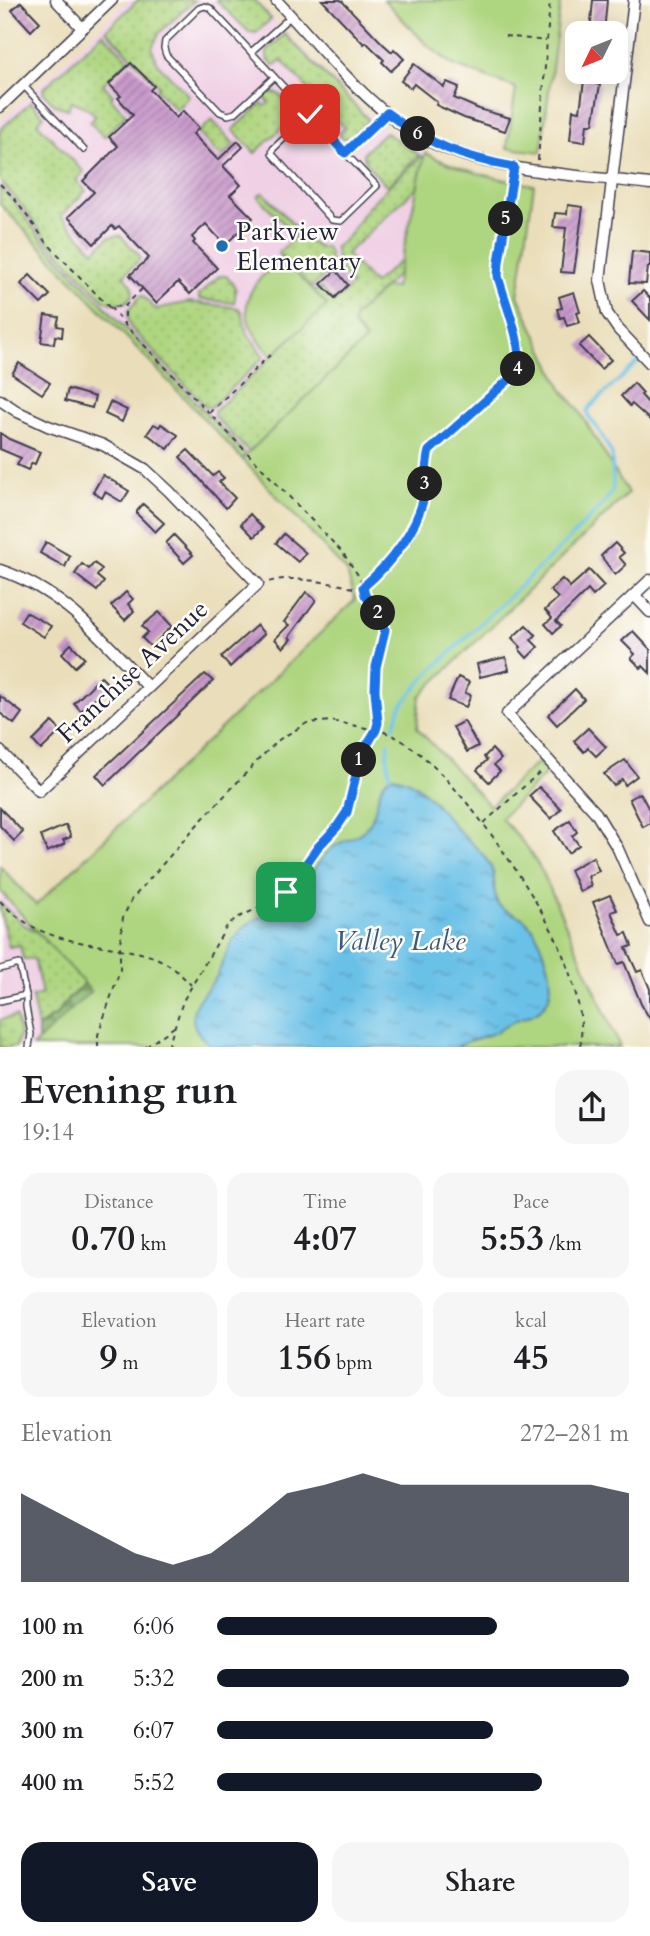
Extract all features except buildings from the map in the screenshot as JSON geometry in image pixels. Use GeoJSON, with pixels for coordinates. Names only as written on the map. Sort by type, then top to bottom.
{"type":"FeatureCollection","features":[{"type":"Feature","properties":{"kind":"street"},"geometry":{"type":"LineString","coordinates":[[55,0],[82,28]]}},
{"type":"Feature","properties":{"kind":"street"},"geometry":{"type":"LineString","coordinates":[[0,107],[112,0]]}},
{"type":"Feature","properties":{"kind":"street"},"geometry":{"type":"LineString","coordinates":[[276,0],[361,91],[407,128],[447,150],[514,167],[650,184]]}},
{"type":"Feature","properties":{"kind":"street"},"geometry":{"type":"LineString","coordinates":[[634,0],[600,280],[607,313],[650,363]]}},
{"type":"Feature","properties":{"kind":"street"},"geometry":{"type":"LineString","coordinates":[[0,400],[48,426],[103,445],[145,469],[258,584]]}},
{"type":"Feature","properties":{"kind":"street"},"geometry":{"type":"LineString","coordinates":[[0,570],[19,576],[54,595],[85,621],[148,687]]}},
{"type":"Feature","properties":{"kind":"street"},"geometry":{"type":"LineString","coordinates":[[650,580],[507,714],[596,813],[618,849],[647,908],[650,922]]}},
{"type":"Feature","properties":{"kind":"street","name":"Franchise Avenue"},"geometry":{"type":"LineString","coordinates":[[0,751],[39,791],[258,584]]}},
{"type":"Feature","properties":{"kind":"street"},"geometry":{"type":"LineString","coordinates":[[634,595],[650,612]]}},
{"type":"Feature","properties":{"kind":"lane"},"geometry":{"type":"LineString","coordinates":[[274,77],[235,113],[228,115],[220,112],[166,55],[165,41],[199,8],[210,8],[310,114],[345,153],[377,186],[341,221],[332,220],[272,154],[273,149],[310,114]]}},
{"type":"Feature","properties":{"kind":"lane"},"geometry":{"type":"LineString","coordinates":[[251,52],[291,16]]}},
{"type":"Feature","properties":{"kind":"lane"},"geometry":{"type":"LineString","coordinates":[[23,85],[84,150]]}},
{"type":"Feature","properties":{"kind":"lane"},"geometry":{"type":"LineString","coordinates":[[345,153],[387,113]]}},
{"type":"Feature","properties":{"kind":"lane"},"geometry":{"type":"LineString","coordinates":[[0,969],[19,964],[31,1034],[29,1047]]}},
{"type":"Feature","properties":{"kind":"lane"},"geometry":{"type":"LineString","coordinates":[[0,1001],[26,995]]}},
{"type":"Feature","properties":{"kind":"path"},"geometry":{"type":"LineString","coordinates":[[537,170],[550,0]]}},
{"type":"Feature","properties":{"kind":"path"},"geometry":{"type":"LineString","coordinates":[[505,36],[547,41]]}},
{"type":"Feature","properties":{"kind":"path"},"geometry":{"type":"LineString","coordinates":[[359,590],[392,556],[415,523],[421,509],[429,451],[517,372],[519,348],[498,271],[514,167]]}},
{"type":"Feature","properties":{"kind":"path"},"geometry":{"type":"LineString","coordinates":[[0,184],[47,243],[343,553],[356,570],[365,595]]}},
{"type":"Feature","properties":{"kind":"path"},"geometry":{"type":"LineString","coordinates":[[109,307],[125,306],[142,289]]}},
{"type":"Feature","properties":{"kind":"path"},"geometry":{"type":"LineString","coordinates":[[125,306],[125,325]]}},
{"type":"Feature","properties":{"kind":"path"},"geometry":{"type":"LineString","coordinates":[[209,413],[270,355]]}},
{"type":"Feature","properties":{"kind":"path"},"geometry":{"type":"LineString","coordinates":[[168,1047],[183,1000],[227,926],[286,892],[347,812],[361,755],[378,723],[376,667],[385,630],[383,620],[365,595],[359,590],[344,586],[284,579],[258,584]]}},
{"type":"Feature","properties":{"kind":"path"},"geometry":{"type":"LineString","coordinates":[[98,1047],[98,1035],[120,970],[123,917],[132,899],[197,825],[280,739],[307,723],[331,721],[384,732],[415,750],[436,769],[483,824],[524,882],[558,944],[572,981],[578,1008],[581,1027],[579,1047]]}},
{"type":"Feature","properties":{"kind":"path"},"geometry":{"type":"LineString","coordinates":[[483,824],[550,762]]}},
{"type":"Feature","properties":{"kind":"path"},"geometry":{"type":"LineString","coordinates":[[0,901],[20,920],[41,932],[63,939],[152,955],[178,971],[192,986]]}},
{"type":"Feature","properties":{"kind":"path"},"geometry":{"type":"LineString","coordinates":[[146,1047],[174,1027]]}},
{"type":"Feature","properties":{"kind":"shaded area","name":"Parkview Elementary"},"geometry":{"type":"Polygon","coordinates":[[[128,0],[256,0],[357,105],[399,139],[425,153],[389,319],[242,459],[0,204],[0,122],[128,0]]]}},
{"type":"Feature","properties":{"kind":"shaded area"},"geometry":{"type":"Polygon","coordinates":[[[0,891],[91,991],[32,1047],[0,1047],[0,891]]]}},
{"type":"Feature","properties":{"kind":"green space"},"geometry":{"type":"Polygon","coordinates":[[[138,0],[195,0],[159,33],[152,48],[157,63],[189,96],[176,110],[156,89],[159,86],[106,30],[138,0]]]}},
{"type":"Feature","properties":{"kind":"green space"},"geometry":{"type":"Polygon","coordinates":[[[216,0],[254,0],[271,19],[256,33],[249,32],[216,0]]]}},
{"type":"Feature","properties":{"kind":"green space"},"geometry":{"type":"Polygon","coordinates":[[[384,0],[561,0],[541,152],[507,148],[516,88],[453,65],[426,44],[384,0]]]}},
{"type":"Feature","properties":{"kind":"green space"},"geometry":{"type":"Polygon","coordinates":[[[103,33],[129,60],[103,84],[126,115],[104,137],[90,122],[96,116],[88,109],[71,101],[68,109],[55,105],[43,92],[44,88],[103,33]]]}},
{"type":"Feature","properties":{"kind":"green space"},"geometry":{"type":"Polygon","coordinates":[[[285,34],[367,118],[368,121],[350,139],[342,138],[339,134],[345,128],[281,60],[274,66],[267,59],[267,51],[285,34]]]}},
{"type":"Feature","properties":{"kind":"green space"},"geometry":{"type":"Polygon","coordinates":[[[270,92],[279,94],[295,112],[295,118],[255,153],[233,130],[262,103],[265,106],[269,103],[264,97],[270,92]]]}},
{"type":"Feature","properties":{"kind":"green space"},"geometry":{"type":"Polygon","coordinates":[[[31,102],[44,116],[37,123],[84,172],[76,180],[86,191],[61,216],[94,251],[109,237],[120,235],[140,256],[124,275],[132,285],[133,295],[125,303],[104,300],[46,239],[0,181],[0,130],[31,102]]]}},
{"type":"Feature","properties":{"kind":"green space"},"geometry":{"type":"Polygon","coordinates":[[[212,120],[233,143],[222,156],[198,133],[212,120]]]}},
{"type":"Feature","properties":{"kind":"green space"},"geometry":{"type":"Polygon","coordinates":[[[385,132],[419,155],[387,186],[369,167],[363,153],[385,132]]]}},
{"type":"Feature","properties":{"kind":"green space"},"geometry":{"type":"Polygon","coordinates":[[[425,153],[478,173],[534,185],[518,296],[562,389],[578,409],[628,493],[420,696],[417,728],[490,806],[538,762],[547,773],[501,818],[527,847],[543,873],[620,1047],[32,1047],[91,991],[0,891],[0,866],[36,905],[355,600],[347,572],[242,459],[366,340],[353,323],[355,316],[385,287],[395,288],[425,153]]]}},
{"type":"Feature","properties":{"kind":"green space"},"geometry":{"type":"Polygon","coordinates":[[[424,157],[417,187],[346,254],[374,284],[402,259],[398,274],[355,316],[355,328],[366,340],[249,452],[214,416],[214,412],[326,305],[314,292],[320,287],[334,302],[352,285],[338,267],[335,247],[347,237],[376,198],[424,157]]]}},
{"type":"Feature","properties":{"kind":"green space"},"geometry":{"type":"Polygon","coordinates":[[[0,187],[44,242],[246,455],[242,459],[0,204],[0,187]]]}},
{"type":"Feature","properties":{"kind":"green space"},"geometry":{"type":"Polygon","coordinates":[[[264,193],[309,242],[326,247],[329,252],[331,270],[311,288],[278,253],[296,236],[258,197],[264,193]]]}},
{"type":"Feature","properties":{"kind":"green space"},"geometry":{"type":"Polygon","coordinates":[[[283,258],[327,305],[272,356],[252,330],[248,321],[247,302],[258,281],[283,258]]]}},
{"type":"Feature","properties":{"kind":"green space"},"geometry":{"type":"Polygon","coordinates":[[[219,276],[226,276],[234,286],[234,303],[199,299],[199,295],[219,276]]]}},
{"type":"Feature","properties":{"kind":"green space"},"geometry":{"type":"Polygon","coordinates":[[[142,295],[155,309],[190,302],[238,308],[242,312],[246,331],[264,357],[211,407],[206,407],[131,328],[128,313],[142,295]]]}},
{"type":"Feature","properties":{"kind":"green space"},"geometry":{"type":"Polygon","coordinates":[[[0,903],[24,925],[39,933],[84,983],[62,1005],[56,1016],[38,1028],[32,997],[42,994],[34,959],[23,959],[20,945],[9,947],[0,903]]]}},
{"type":"Feature","properties":{"kind":"green space"},"geometry":{"type":"Polygon","coordinates":[[[100,959],[78,1047],[43,1047],[38,1042],[38,1028],[56,1016],[100,959]]]}},
{"type":"Feature","properties":{"kind":"green space"},"geometry":{"type":"Polygon","coordinates":[[[16,1016],[20,1034],[16,1047],[0,1047],[0,1020],[16,1016]]]}},
{"type":"Feature","properties":{"kind":"water","name":"Valley Lake"},"geometry":{"type":"Polygon","coordinates":[[[390,776],[408,780],[423,791],[486,859],[493,872],[498,904],[525,920],[542,946],[550,980],[546,1003],[540,1010],[515,1020],[495,1033],[456,1047],[213,1047],[197,1031],[193,1022],[193,1011],[216,977],[235,938],[256,919],[294,905],[305,898],[308,878],[323,858],[335,846],[359,834],[369,824],[379,793],[390,776]]]}},
{"type":"Feature","properties":{"kind":"waterway"},"geometry":{"type":"LineString","coordinates":[[393,728],[401,706],[426,676],[565,543],[612,492],[612,454],[587,411],[638,362]]}},
{"type":"Feature","properties":{"kind":"waterway"},"geometry":{"type":"LineString","coordinates":[[389,743],[387,755],[390,776]]}},
{"type":"Feature","properties":{"kind":"place","name":"Parkview Elementary"},"geometry":{"type":"Point","coordinates":[222,246]}},
{"type":"Feature","properties":{"kind":"route"},"geometry":{"type":"LineString","coordinates":[[286,892],[347,812],[361,755],[378,723],[376,667],[385,630],[383,620],[365,595],[363,587],[392,556],[415,523],[421,509],[429,451],[517,372],[520,358],[498,276],[514,167],[447,150],[407,128],[387,113],[345,153],[310,114]]}}]}
